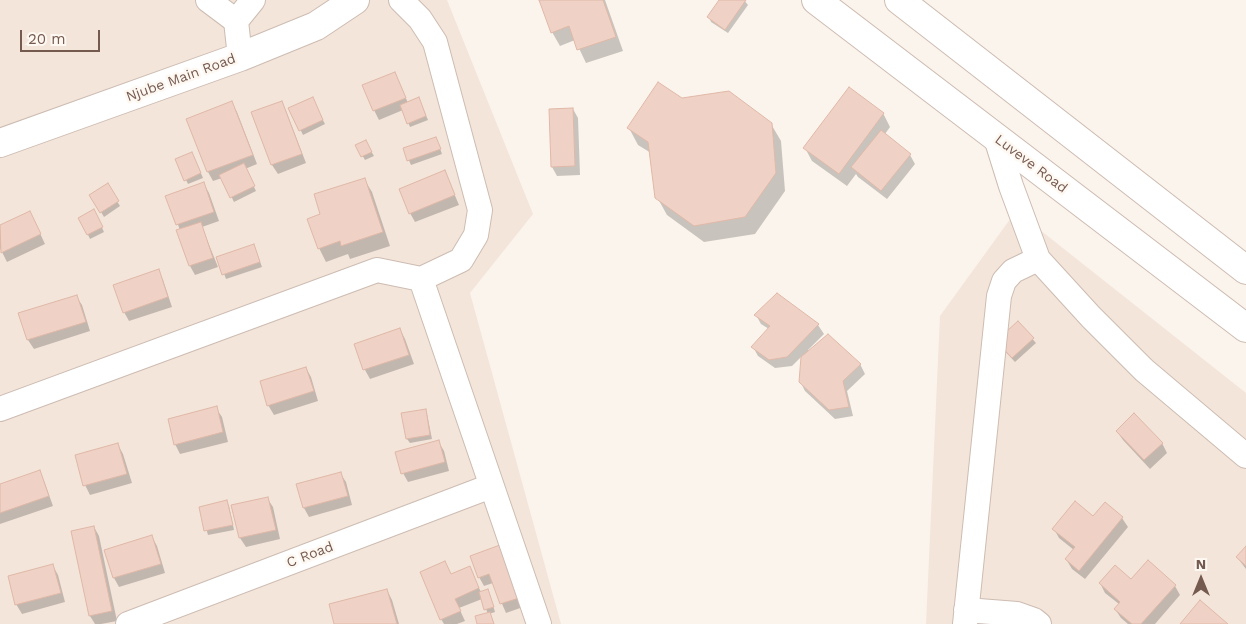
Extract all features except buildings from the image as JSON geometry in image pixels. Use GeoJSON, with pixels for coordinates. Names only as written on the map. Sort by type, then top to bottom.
{"type":"FeatureCollection","features":[{"type":"Feature","properties":{"kind":"street"},"geometry":{"type":"LineString","coordinates":[[208,0],[236,21]]}},
{"type":"Feature","properties":{"kind":"street"},"geometry":{"type":"LineString","coordinates":[[240,57],[236,21],[253,0]]}},
{"type":"Feature","properties":{"kind":"street","name":"Njube Main Road"},"geometry":{"type":"LineString","coordinates":[[0,144],[240,57],[316,26],[355,0]]}},
{"type":"Feature","properties":{"kind":"street"},"geometry":{"type":"LineString","coordinates":[[0,408],[377,270],[421,279],[461,260],[476,235],[480,210],[435,42],[420,18],[401,0]]}},
{"type":"Feature","properties":{"kind":"street","name":"Luveve Road"},"geometry":{"type":"LineString","coordinates":[[816,0],[1246,328]]}},
{"type":"Feature","properties":{"kind":"street"},"geometry":{"type":"LineString","coordinates":[[899,0],[1246,270]]}},
{"type":"Feature","properties":{"kind":"street"},"geometry":{"type":"LineString","coordinates":[[996,138],[1011,186],[1038,259],[1091,317],[1144,370],[1246,456]]}},
{"type":"Feature","properties":{"kind":"street"},"geometry":{"type":"LineString","coordinates":[[1038,259],[1013,271],[1004,281],[999,296],[965,617],[1017,614],[1034,620],[1039,624]]}},
{"type":"Feature","properties":{"kind":"street"},"geometry":{"type":"LineString","coordinates":[[421,279],[539,624]]}},
{"type":"Feature","properties":{"kind":"street","name":"C Road"},"geometry":{"type":"LineString","coordinates":[[128,624],[492,486]]}},
{"type":"Feature","properties":{"kind":"shaded area"},"geometry":{"type":"Polygon","coordinates":[[[0,0],[447,0],[533,214],[470,293],[561,624],[0,624],[0,0]]]}},
{"type":"Feature","properties":{"kind":"shaded area"},"geometry":{"type":"Polygon","coordinates":[[[1016,211],[1246,393],[1246,624],[926,624],[940,316],[1016,211]]]}}]}
